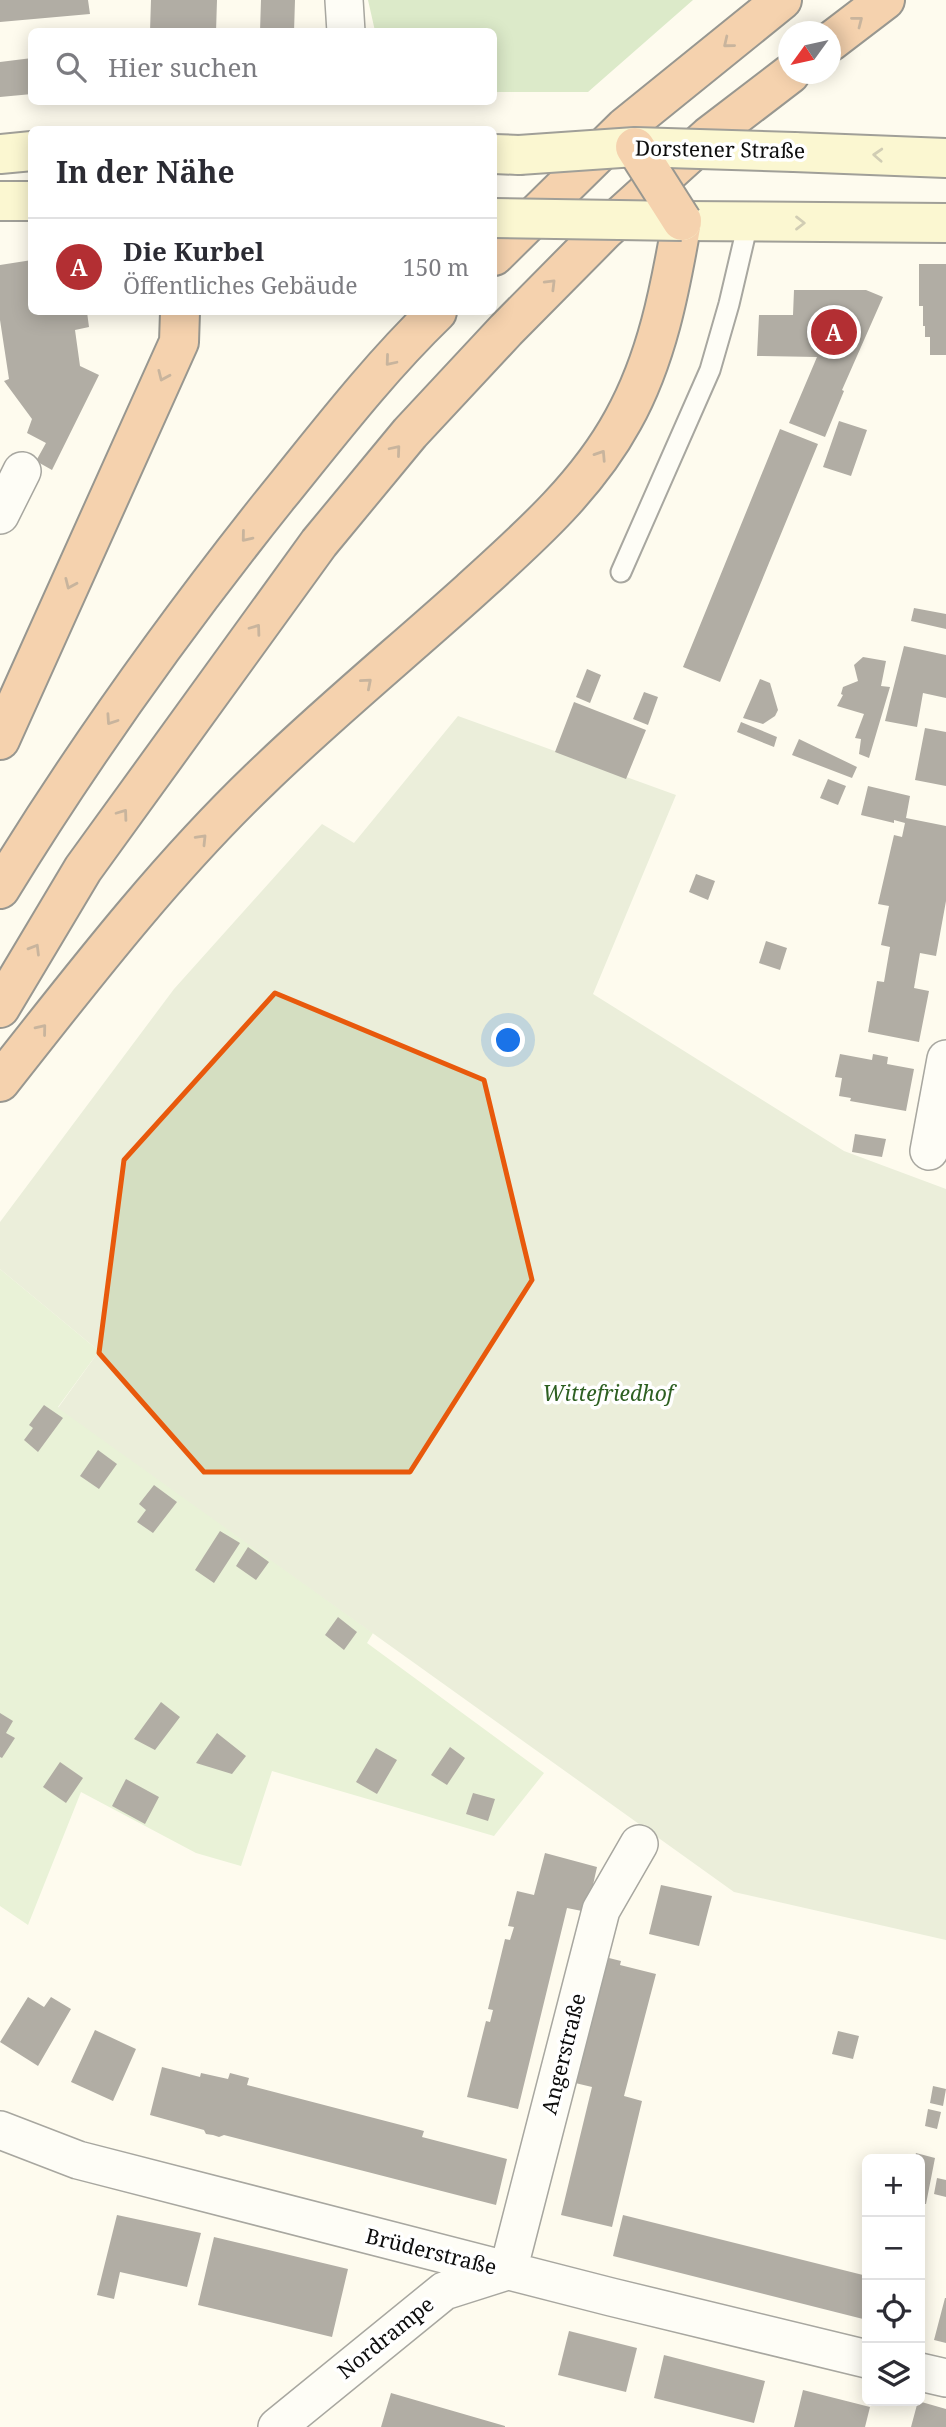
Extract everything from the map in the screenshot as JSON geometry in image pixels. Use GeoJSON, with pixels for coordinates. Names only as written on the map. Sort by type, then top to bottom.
{"type":"FeatureCollection","features":[{"type":"Feature","properties":{"kind":"highway"},"geometry":{"type":"LineString","coordinates":[[497,253],[625,127],[782,0]]}},
{"type":"Feature","properties":{"kind":"highway"},"geometry":{"type":"LineString","coordinates":[[841,34],[885,0]]}},
{"type":"Feature","properties":{"kind":"highway"},"geometry":{"type":"LineString","coordinates":[[0,1008],[83,869],[319,542],[410,433],[506,330],[604,231],[709,136],[778,83]]}},
{"type":"Feature","properties":{"kind":"highway"},"geometry":{"type":"LineString","coordinates":[[0,1082],[124,927],[216,824],[260,779],[494,569],[558,508],[596,463],[624,420],[652,356],[669,294],[682,222],[635,147]]}},
{"type":"Feature","properties":{"kind":"highway"},"geometry":{"type":"LineString","coordinates":[[0,740],[179,342],[180,315]]}},
{"type":"Feature","properties":{"kind":"highway"},"geometry":{"type":"LineString","coordinates":[[0,889],[121,706],[210,581],[306,460],[405,343],[434,315]]}},
{"type":"Feature","properties":{"kind":"main road","name":"Dorstener Straße"},"geometry":{"type":"LineString","coordinates":[[506,154],[635,147],[946,158]]}},
{"type":"Feature","properties":{"kind":"main road"},"geometry":{"type":"LineString","coordinates":[[0,155],[28,152]]}},
{"type":"Feature","properties":{"kind":"main road"},"geometry":{"type":"LineString","coordinates":[[0,201],[28,201]]}},
{"type":"Feature","properties":{"kind":"main road"},"geometry":{"type":"LineString","coordinates":[[497,218],[748,223],[946,223]]}},
{"type":"Feature","properties":{"kind":"street"},"geometry":{"type":"LineString","coordinates":[[344,0],[346,28]]}},
{"type":"Feature","properties":{"kind":"street"},"geometry":{"type":"LineString","coordinates":[[0,515],[22,471]]}},
{"type":"Feature","properties":{"kind":"street"},"geometry":{"type":"LineString","coordinates":[[929,1152],[946,1059]]}},
{"type":"Feature","properties":{"kind":"street","name":"Angerstraße"},"geometry":{"type":"LineString","coordinates":[[508,2271],[600,1910],[639,1844]]}},
{"type":"Feature","properties":{"kind":"street","name":"Brüderstraße"},"geometry":{"type":"LineString","coordinates":[[0,2130],[78,2160],[508,2271],[862,2358]]}},
{"type":"Feature","properties":{"kind":"street","name":"Nordrampe"},"geometry":{"type":"LineString","coordinates":[[277,2427],[444,2291],[508,2271]]}},
{"type":"Feature","properties":{"kind":"street"},"geometry":{"type":"LineString","coordinates":[[925,2373],[946,2378]]}},
{"type":"Feature","properties":{"kind":"lane"},"geometry":{"type":"LineString","coordinates":[[621,572],[710,370],[748,223]]}},
{"type":"Feature","properties":{"kind":"highlighted area"},"geometry":{"type":"Polygon","coordinates":[[[275,993],[484,1080],[532,1280],[410,1472],[204,1472],[99,1353],[124,1160],[275,993]]]}},
{"type":"Feature","properties":{"kind":"green space"},"geometry":{"type":"Polygon","coordinates":[[[368,0],[693,0],[588,92],[497,92],[497,28],[374,28],[368,0]]]}},
{"type":"Feature","properties":{"kind":"green space","name":"Wittefriedhof"},"geometry":{"type":"Polygon","coordinates":[[[458,716],[676,795],[593,994],[844,1151],[946,1189],[946,1940],[734,1892],[58,1408],[99,1351],[0,1269],[0,1222],[174,989],[322,824],[354,843],[458,716]]]}},
{"type":"Feature","properties":{"kind":"green space"},"geometry":{"type":"Polygon","coordinates":[[[0,1269],[99,1351],[58,1407],[373,1633],[367,1643],[544,1773],[494,1836],[272,1771],[241,1866],[196,1853],[81,1792],[28,1925],[0,1906],[0,1269]]]}},
{"type":"Feature","properties":{"kind":"building"},"geometry":{"type":"Polygon","coordinates":[[[0,0],[88,0],[90,14],[0,22],[0,0]]]}},
{"type":"Feature","properties":{"kind":"building"},"geometry":{"type":"Polygon","coordinates":[[[151,0],[217,0],[216,28],[150,28],[151,0]]]}},
{"type":"Feature","properties":{"kind":"building"},"geometry":{"type":"Polygon","coordinates":[[[261,0],[295,0],[294,28],[260,28],[261,0]]]}},
{"type":"Feature","properties":{"kind":"building"},"geometry":{"type":"Polygon","coordinates":[[[28,58],[28,94],[0,97],[0,62],[28,58]]]}},
{"type":"Feature","properties":{"kind":"building"},"geometry":{"type":"Polygon","coordinates":[[[28,261],[28,315],[87,315],[89,327],[75,330],[80,366],[99,375],[52,470],[36,461],[46,443],[27,433],[32,419],[4,381],[9,379],[0,320],[0,265],[28,261]]]}},
{"type":"Feature","properties":{"kind":"building"},"geometry":{"type":"Polygon","coordinates":[[[919,264],[946,264],[946,355],[930,355],[930,337],[925,337],[923,306],[919,306],[919,264]]]}},
{"type":"Feature","properties":{"kind":"building"},"geometry":{"type":"Polygon","coordinates":[[[794,290],[866,290],[883,297],[842,390],[844,391],[825,437],[789,423],[817,357],[757,356],[759,315],[793,315],[794,290]]]}},
{"type":"Feature","properties":{"kind":"building"},"geometry":{"type":"Polygon","coordinates":[[[839,421],[867,430],[851,476],[823,467],[839,421]]]}},
{"type":"Feature","properties":{"kind":"building"},"geometry":{"type":"Polygon","coordinates":[[[780,429],[818,444],[720,682],[683,667],[780,429]]]}},
{"type":"Feature","properties":{"kind":"building"},"geometry":{"type":"Polygon","coordinates":[[[914,608],[946,614],[946,629],[911,621],[914,608]]]}},
{"type":"Feature","properties":{"kind":"building"},"geometry":{"type":"Polygon","coordinates":[[[904,646],[946,655],[946,698],[923,693],[917,727],[885,721],[904,646]]]}},
{"type":"Feature","properties":{"kind":"building"},"geometry":{"type":"Polygon","coordinates":[[[863,657],[886,661],[881,686],[890,687],[869,758],[859,754],[861,739],[855,738],[864,714],[837,706],[843,695],[843,687],[858,681],[854,665],[863,657]]]}},
{"type":"Feature","properties":{"kind":"building"},"geometry":{"type":"Polygon","coordinates":[[[587,669],[601,675],[590,703],[576,697],[587,669]]]}},
{"type":"Feature","properties":{"kind":"building"},"geometry":{"type":"Polygon","coordinates":[[[760,679],[770,683],[778,710],[775,716],[763,724],[743,718],[760,679]]]}},
{"type":"Feature","properties":{"kind":"building"},"geometry":{"type":"Polygon","coordinates":[[[644,692],[658,697],[648,725],[633,719],[644,692]]]}},
{"type":"Feature","properties":{"kind":"building"},"geometry":{"type":"Polygon","coordinates":[[[574,702],[646,730],[626,779],[555,752],[574,702]]]}},
{"type":"Feature","properties":{"kind":"building"},"geometry":{"type":"Polygon","coordinates":[[[741,722],[777,737],[774,747],[737,732],[741,722]]]}},
{"type":"Feature","properties":{"kind":"building"},"geometry":{"type":"Polygon","coordinates":[[[925,728],[946,732],[946,786],[915,780],[925,728]]]}},
{"type":"Feature","properties":{"kind":"building"},"geometry":{"type":"Polygon","coordinates":[[[799,739],[857,767],[852,778],[792,755],[799,739]]]}},
{"type":"Feature","properties":{"kind":"building"},"geometry":{"type":"Polygon","coordinates":[[[828,779],[846,786],[838,805],[820,798],[828,779]]]}},
{"type":"Feature","properties":{"kind":"building"},"geometry":{"type":"Polygon","coordinates":[[[868,786],[910,796],[906,818],[946,826],[946,901],[936,956],[920,953],[914,988],[929,991],[919,1042],[868,1032],[877,981],[884,982],[890,947],[881,945],[889,906],[878,904],[894,835],[902,837],[905,823],[861,815],[868,786]]]}},
{"type":"Feature","properties":{"kind":"building"},"geometry":{"type":"Polygon","coordinates":[[[696,874],[715,881],[708,900],[689,892],[696,874]]]}},
{"type":"Feature","properties":{"kind":"building"},"geometry":{"type":"Polygon","coordinates":[[[766,941],[787,948],[780,970],[759,963],[766,941]]]}},
{"type":"Feature","properties":{"kind":"building"},"geometry":{"type":"Polygon","coordinates":[[[840,1054],[872,1060],[873,1054],[888,1057],[887,1064],[914,1069],[906,1111],[850,1101],[851,1098],[839,1096],[842,1078],[835,1077],[840,1054]]]}},
{"type":"Feature","properties":{"kind":"building"},"geometry":{"type":"Polygon","coordinates":[[[855,1134],[886,1139],[882,1157],[852,1152],[855,1134]]]}},
{"type":"Feature","properties":{"kind":"building"},"geometry":{"type":"Polygon","coordinates":[[[44,1405],[63,1418],[38,1452],[24,1440],[33,1428],[29,1425],[44,1405]]]}},
{"type":"Feature","properties":{"kind":"building"},"geometry":{"type":"Polygon","coordinates":[[[98,1450],[117,1464],[99,1489],[80,1476],[98,1450]]]}},
{"type":"Feature","properties":{"kind":"building"},"geometry":{"type":"Polygon","coordinates":[[[154,1485],[177,1502],[153,1533],[137,1522],[146,1510],[139,1504],[154,1485]]]}},
{"type":"Feature","properties":{"kind":"building"},"geometry":{"type":"Polygon","coordinates":[[[220,1531],[240,1543],[214,1583],[195,1570],[220,1531]]]}},
{"type":"Feature","properties":{"kind":"building"},"geometry":{"type":"Polygon","coordinates":[[[248,1547],[269,1562],[256,1580],[236,1566],[248,1547]]]}},
{"type":"Feature","properties":{"kind":"building"},"geometry":{"type":"Polygon","coordinates":[[[338,1617],[357,1632],[344,1650],[325,1635],[338,1617]]]}},
{"type":"Feature","properties":{"kind":"building"},"geometry":{"type":"Polygon","coordinates":[[[161,1702],[180,1717],[155,1750],[134,1739],[161,1702]]]}},
{"type":"Feature","properties":{"kind":"building"},"geometry":{"type":"Polygon","coordinates":[[[0,1713],[13,1721],[6,1733],[15,1738],[2,1758],[0,1757],[0,1713]]]}},
{"type":"Feature","properties":{"kind":"building"},"geometry":{"type":"Polygon","coordinates":[[[217,1733],[246,1756],[232,1774],[196,1763],[217,1733]]]}},
{"type":"Feature","properties":{"kind":"building"},"geometry":{"type":"Polygon","coordinates":[[[450,1747],[465,1758],[447,1785],[431,1775],[450,1747]]]}},
{"type":"Feature","properties":{"kind":"building"},"geometry":{"type":"Polygon","coordinates":[[[376,1748],[397,1760],[377,1794],[356,1782],[376,1748]]]}},
{"type":"Feature","properties":{"kind":"building"},"geometry":{"type":"Polygon","coordinates":[[[60,1762],[83,1778],[66,1803],[43,1787],[60,1762]]]}},
{"type":"Feature","properties":{"kind":"building"},"geometry":{"type":"Polygon","coordinates":[[[126,1779],[159,1797],[145,1824],[112,1806],[126,1779]]]}},
{"type":"Feature","properties":{"kind":"building"},"geometry":{"type":"Polygon","coordinates":[[[473,1793],[495,1799],[488,1821],[466,1814],[473,1793]]]}},
{"type":"Feature","properties":{"kind":"building"},"geometry":{"type":"Polygon","coordinates":[[[545,1853],[597,1867],[587,1912],[567,1908],[518,2109],[467,2097],[486,2021],[490,2022],[493,2010],[488,2009],[505,1939],[510,1940],[514,1927],[508,1926],[517,1891],[534,1895],[545,1853]]]}},
{"type":"Feature","properties":{"kind":"building"},"geometry":{"type":"Polygon","coordinates":[[[661,1885],[712,1896],[699,1946],[649,1934],[661,1885]]]}},
{"type":"Feature","properties":{"kind":"building"},"geometry":{"type":"Polygon","coordinates":[[[605,1957],[621,1961],[620,1965],[656,1974],[624,2096],[642,2101],[612,2227],[561,2215],[592,2087],[571,2082],[605,1957]]]}},
{"type":"Feature","properties":{"kind":"building"},"geometry":{"type":"Polygon","coordinates":[[[28,1997],[44,2007],[51,1997],[71,2009],[38,2066],[0,2042],[28,1997]]]}},
{"type":"Feature","properties":{"kind":"building"},"geometry":{"type":"Polygon","coordinates":[[[95,2030],[136,2049],[113,2101],[71,2082],[95,2030]]]}},
{"type":"Feature","properties":{"kind":"building"},"geometry":{"type":"Polygon","coordinates":[[[838,2031],[859,2036],[853,2059],[832,2054],[838,2031]]]}},
{"type":"Feature","properties":{"kind":"building"},"geometry":{"type":"Polygon","coordinates":[[[162,2067],[200,2077],[201,2073],[228,2079],[230,2073],[249,2078],[247,2085],[424,2131],[422,2137],[507,2159],[496,2205],[224,2135],[219,2137],[206,2134],[204,2130],[150,2115],[162,2067]]]}},
{"type":"Feature","properties":{"kind":"building"},"geometry":{"type":"Polygon","coordinates":[[[933,2086],[946,2089],[943,2106],[930,2103],[933,2086]]]}},
{"type":"Feature","properties":{"kind":"building"},"geometry":{"type":"Polygon","coordinates":[[[928,2109],[941,2112],[937,2129],[925,2126],[928,2109]]]}},
{"type":"Feature","properties":{"kind":"building"},"geometry":{"type":"Polygon","coordinates":[[[925,2155],[935,2158],[925,2204],[925,2155]]]}},
{"type":"Feature","properties":{"kind":"building"},"geometry":{"type":"Polygon","coordinates":[[[937,2178],[946,2180],[946,2197],[934,2194],[937,2178]]]}},
{"type":"Feature","properties":{"kind":"building"},"geometry":{"type":"Polygon","coordinates":[[[117,2215],[201,2233],[187,2287],[120,2272],[114,2299],[97,2295],[117,2215]]]}},
{"type":"Feature","properties":{"kind":"building"},"geometry":{"type":"Polygon","coordinates":[[[623,2215],[862,2275],[862,2319],[613,2256],[623,2215]]]}},
{"type":"Feature","properties":{"kind":"building"},"geometry":{"type":"Polygon","coordinates":[[[214,2237],[348,2269],[332,2337],[198,2305],[214,2237]]]}},
{"type":"Feature","properties":{"kind":"building"},"geometry":{"type":"Polygon","coordinates":[[[946,2298],[946,2343],[934,2340],[946,2298]]]}},
{"type":"Feature","properties":{"kind":"building"},"geometry":{"type":"Polygon","coordinates":[[[569,2331],[637,2348],[626,2392],[558,2375],[569,2331]]]}},
{"type":"Feature","properties":{"kind":"building"},"geometry":{"type":"Polygon","coordinates":[[[664,2355],[765,2381],[754,2423],[654,2398],[664,2355]]]}},
{"type":"Feature","properties":{"kind":"building"},"geometry":{"type":"Polygon","coordinates":[[[803,2390],[870,2407],[865,2427],[794,2427],[803,2390]]]}},
{"type":"Feature","properties":{"kind":"building"},"geometry":{"type":"Polygon","coordinates":[[[391,2393],[505,2426],[505,2427],[381,2427],[391,2393]]]}},
{"type":"Feature","properties":{"kind":"building"},"geometry":{"type":"Polygon","coordinates":[[[925,2403],[946,2409],[946,2427],[911,2427],[917,2406],[925,2406],[925,2403]]]}},
{"type":"Feature","properties":{"kind":"place","name":"Die Kurbel"},"geometry":{"type":"Point","coordinates":[834,332]}}]}
